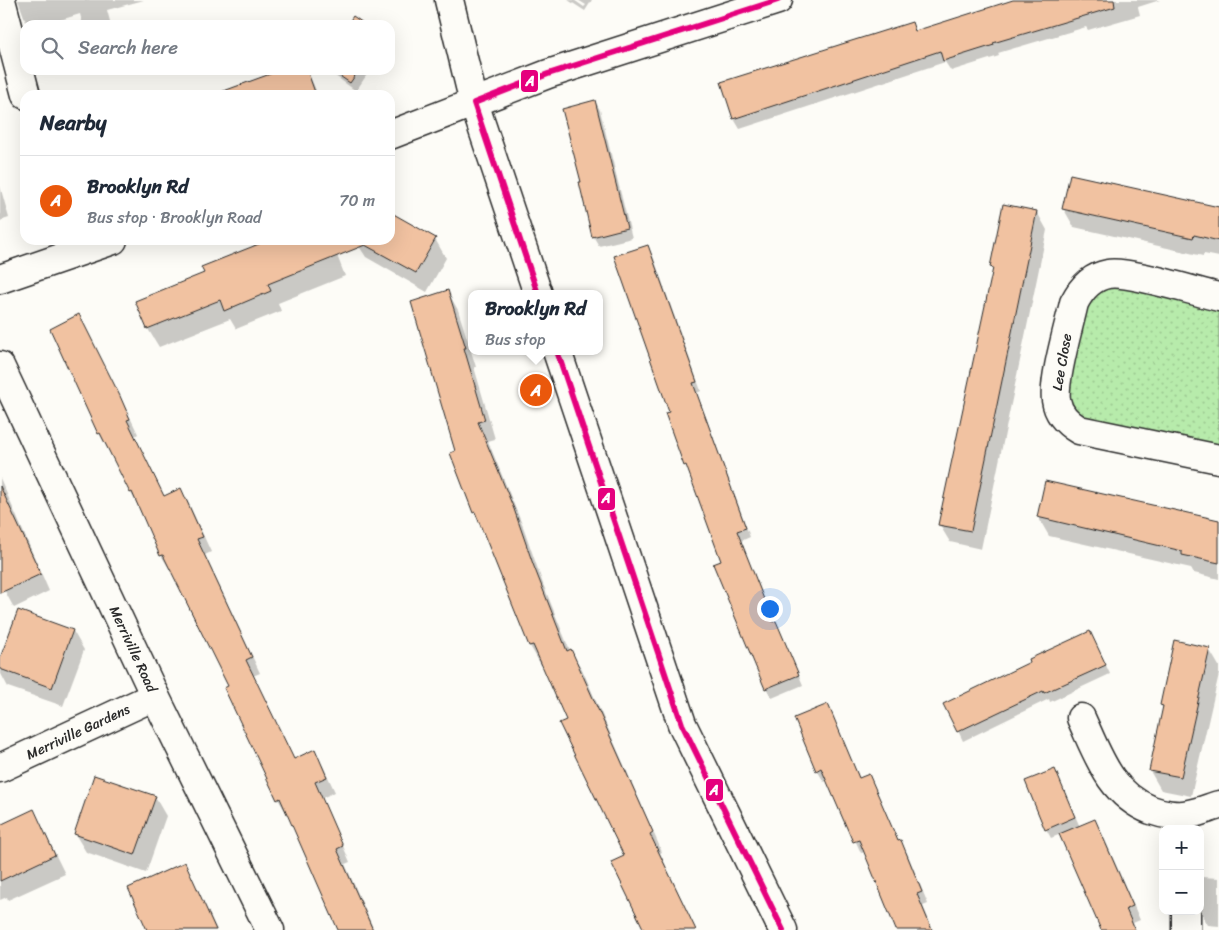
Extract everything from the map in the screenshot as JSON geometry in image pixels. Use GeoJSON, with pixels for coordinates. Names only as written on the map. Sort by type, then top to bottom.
{"type":"FeatureCollection","features":[{"type":"Feature","properties":{"kind":"street"},"geometry":{"type":"LineString","coordinates":[[2,0],[20,71]]}},
{"type":"Feature","properties":{"kind":"street"},"geometry":{"type":"LineString","coordinates":[[449,0],[474,103],[537,290]]}},
{"type":"Feature","properties":{"kind":"street"},"geometry":{"type":"LineString","coordinates":[[395,133],[557,71],[778,0]]}},
{"type":"Feature","properties":{"kind":"street"},"geometry":{"type":"LineString","coordinates":[[21,75],[25,90]]}},
{"type":"Feature","properties":{"kind":"street"},"geometry":{"type":"LineString","coordinates":[[0,279],[67,248],[84,245]]}},
{"type":"Feature","properties":{"kind":"street","name":"Lee Close"},"geometry":{"type":"LineString","coordinates":[[1219,297],[1117,273],[1097,278],[1087,283],[1074,303],[1056,390],[1059,412],[1071,426],[1079,430],[1219,459]]}},
{"type":"Feature","properties":{"kind":"street"},"geometry":{"type":"LineString","coordinates":[[558,355],[682,724],[783,930]]}},
{"type":"Feature","properties":{"kind":"street","name":"Merriville Road"},"geometry":{"type":"LineString","coordinates":[[0,366],[155,696],[270,930]]}},
{"type":"Feature","properties":{"kind":"street","name":"Merriville Gardens"},"geometry":{"type":"LineString","coordinates":[[0,768],[155,696]]}},
{"type":"Feature","properties":{"kind":"street"},"geometry":{"type":"LineString","coordinates":[[1081,718],[1109,778],[1128,798],[1157,812],[1188,822],[1219,805]]}},
{"type":"Feature","properties":{"kind":"street"},"geometry":{"type":"LineString","coordinates":[[1186,915],[1186,930]]}},
{"type":"Feature","properties":{"kind":"green space"},"geometry":{"type":"Polygon","coordinates":[[[1087,283],[1219,297],[1219,459],[1088,433],[1056,390],[1087,283]]]}},
{"type":"Feature","properties":{"kind":"building"},"geometry":{"type":"Polygon","coordinates":[[[1013,0],[1114,0],[1115,7],[993,43],[994,45],[943,61],[940,51],[733,119],[721,82],[912,22],[915,31],[1013,0]]]}},
{"type":"Feature","properties":{"kind":"building"},"geometry":{"type":"Polygon","coordinates":[[[353,16],[359,20],[350,20],[353,16]]]}},
{"type":"Feature","properties":{"kind":"building"},"geometry":{"type":"Polygon","coordinates":[[[267,75],[309,75],[314,90],[226,90],[267,75]]]}},
{"type":"Feature","properties":{"kind":"building"},"geometry":{"type":"Polygon","coordinates":[[[338,75],[356,75],[350,83],[338,75]]]}},
{"type":"Feature","properties":{"kind":"building"},"geometry":{"type":"Polygon","coordinates":[[[595,100],[627,228],[592,237],[579,182],[581,182],[562,109],[595,100]]]}},
{"type":"Feature","properties":{"kind":"building"},"geometry":{"type":"Polygon","coordinates":[[[1070,174],[1219,207],[1219,241],[1194,235],[1193,238],[1062,209],[1070,174]]]}},
{"type":"Feature","properties":{"kind":"building"},"geometry":{"type":"Polygon","coordinates":[[[1003,204],[1037,211],[971,531],[938,525],[993,268],[990,267],[1003,204]]]}},
{"type":"Feature","properties":{"kind":"building"},"geometry":{"type":"Polygon","coordinates":[[[395,215],[436,238],[416,273],[365,245],[395,245],[395,215]]]}},
{"type":"Feature","properties":{"kind":"building"},"geometry":{"type":"Polygon","coordinates":[[[256,245],[365,245],[268,284],[271,291],[224,311],[220,300],[147,329],[135,301],[204,273],[201,267],[256,245]]]}},
{"type":"Feature","properties":{"kind":"building"},"geometry":{"type":"Polygon","coordinates":[[[648,245],[697,382],[693,383],[746,528],[737,531],[773,622],[776,621],[799,675],[765,689],[713,564],[721,561],[665,413],[669,412],[614,256],[648,245]]]}},
{"type":"Feature","properties":{"kind":"building"},"geometry":{"type":"Polygon","coordinates":[[[448,290],[485,420],[478,422],[514,509],[533,564],[567,651],[571,649],[653,832],[650,834],[696,930],[644,930],[611,862],[624,856],[559,723],[566,720],[533,645],[529,646],[475,512],[473,513],[450,453],[455,451],[411,302],[448,290]]]}},
{"type":"Feature","properties":{"kind":"building"},"geometry":{"type":"Polygon","coordinates":[[[79,314],[120,396],[130,419],[127,420],[164,496],[181,488],[203,537],[197,539],[252,657],[246,660],[294,759],[315,749],[327,777],[315,782],[343,846],[337,849],[373,930],[338,930],[280,798],[277,800],[224,688],[228,686],[163,555],[160,556],[132,492],[130,493],[100,433],[98,434],[50,329],[79,314]]]}},
{"type":"Feature","properties":{"kind":"building"},"geometry":{"type":"Polygon","coordinates":[[[1045,481],[1219,520],[1219,563],[1182,555],[1182,551],[1037,517],[1045,481]]]}},
{"type":"Feature","properties":{"kind":"building"},"geometry":{"type":"Polygon","coordinates":[[[0,486],[41,574],[0,593],[0,486]]]}},
{"type":"Feature","properties":{"kind":"building"},"geometry":{"type":"Polygon","coordinates":[[[18,610],[73,630],[52,688],[0,669],[0,658],[18,610]]]}},
{"type":"Feature","properties":{"kind":"building"},"geometry":{"type":"Polygon","coordinates":[[[1090,631],[1106,665],[1044,693],[1043,691],[957,732],[943,704],[1030,662],[1029,659],[1090,631]]]}},
{"type":"Feature","properties":{"kind":"building"},"geometry":{"type":"Polygon","coordinates":[[[1174,640],[1210,648],[1181,777],[1149,771],[1163,706],[1160,705],[1174,640]]]}},
{"type":"Feature","properties":{"kind":"building"},"geometry":{"type":"Polygon","coordinates":[[[828,704],[859,778],[869,774],[898,841],[901,840],[922,892],[917,894],[932,930],[896,930],[859,840],[853,842],[821,768],[816,771],[794,718],[828,704]]]}},
{"type":"Feature","properties":{"kind":"building"},"geometry":{"type":"Polygon","coordinates":[[[1055,769],[1075,817],[1045,830],[1025,781],[1055,769]]]}},
{"type":"Feature","properties":{"kind":"building"},"geometry":{"type":"Polygon","coordinates":[[[94,775],[156,796],[135,855],[74,834],[94,775]]]}},
{"type":"Feature","properties":{"kind":"building"},"geometry":{"type":"Polygon","coordinates":[[[34,809],[55,855],[0,881],[0,825],[34,809]]]}},
{"type":"Feature","properties":{"kind":"building"},"geometry":{"type":"Polygon","coordinates":[[[1095,819],[1133,906],[1126,909],[1135,930],[1101,930],[1059,834],[1095,819]]]}},
{"type":"Feature","properties":{"kind":"building"},"geometry":{"type":"Polygon","coordinates":[[[185,862],[216,930],[147,930],[128,888],[185,862]]]}},
{"type":"Feature","properties":{"kind":"transit line","name":"A"},"geometry":{"type":"LineString","coordinates":[[537,290],[474,103],[548,74],[778,0]]}},
{"type":"Feature","properties":{"kind":"transit line","name":"A"},"geometry":{"type":"LineString","coordinates":[[558,355],[682,724],[783,930]]}},
{"type":"Feature","properties":{"kind":"place","name":"Brooklyn Rd"},"geometry":{"type":"Point","coordinates":[536,390]}}]}
